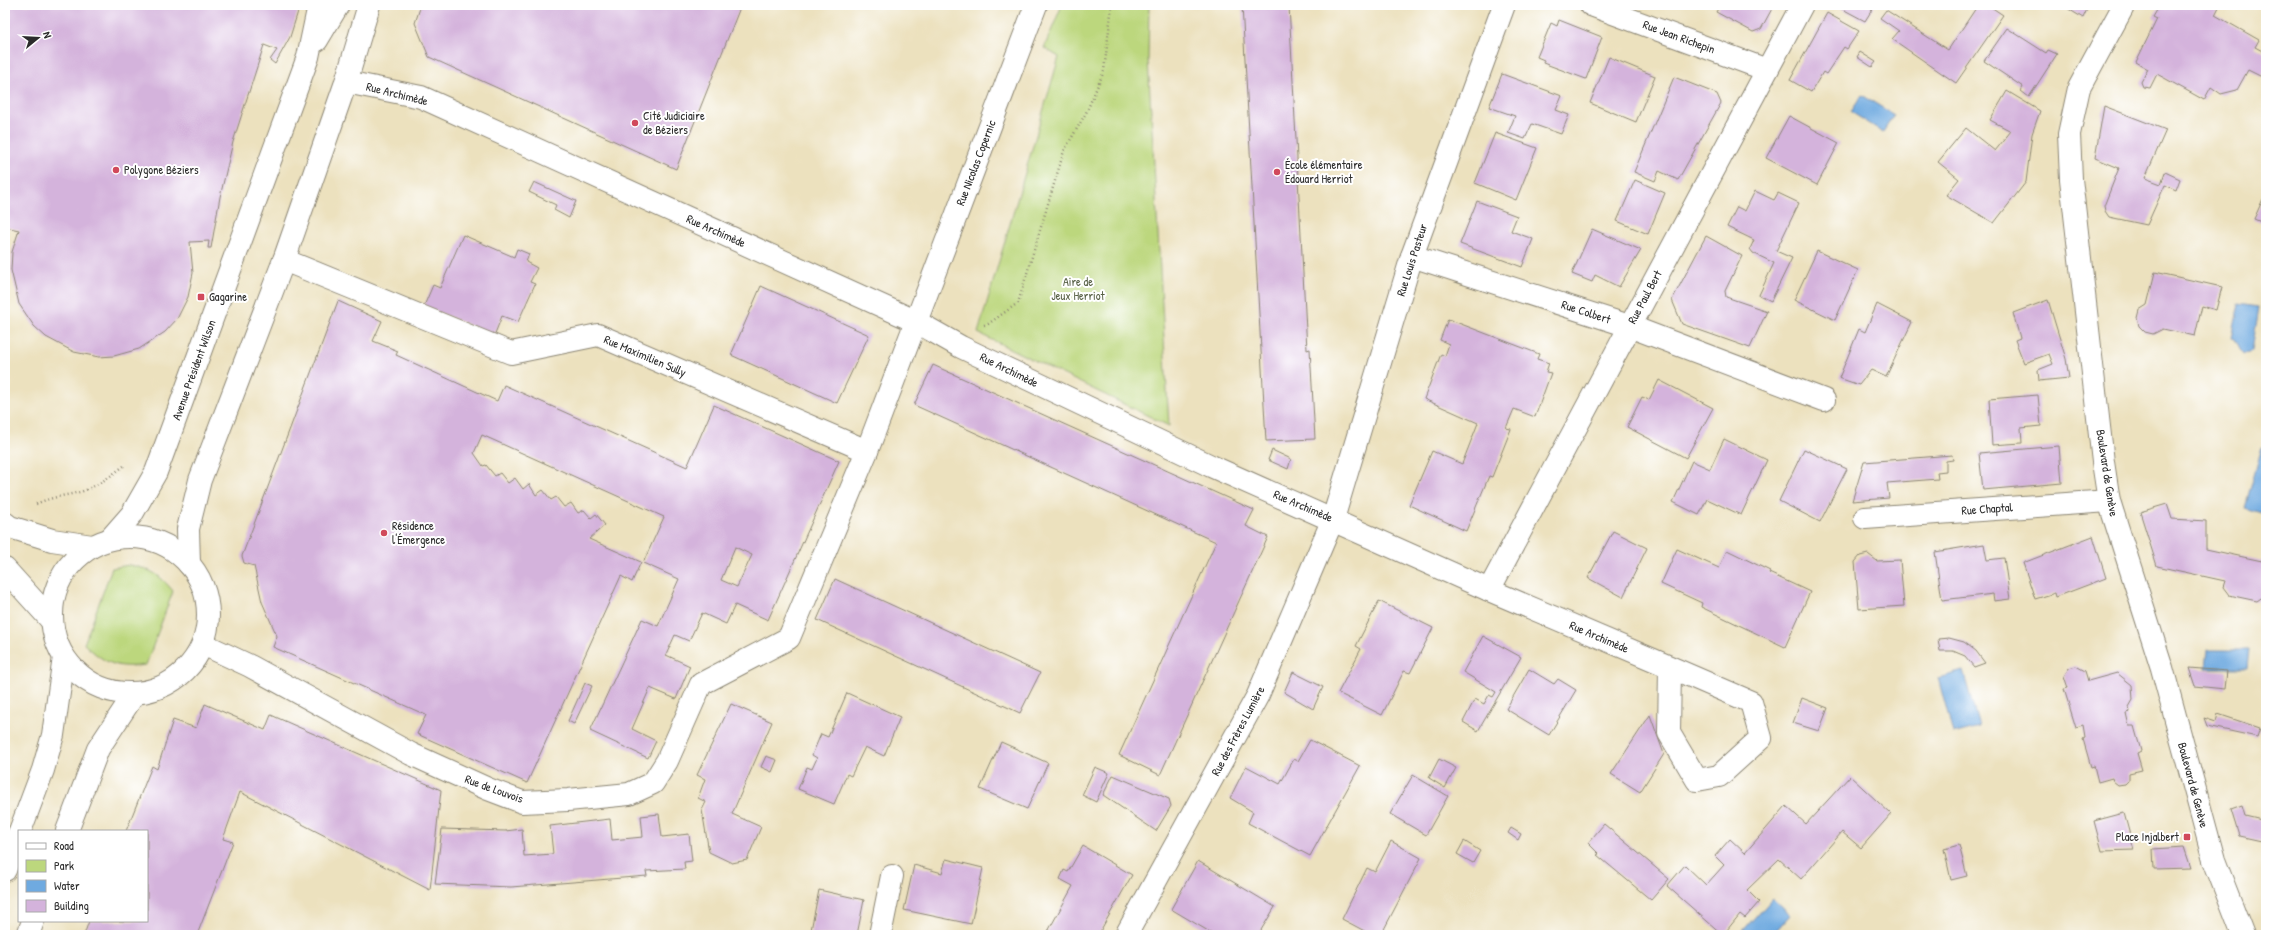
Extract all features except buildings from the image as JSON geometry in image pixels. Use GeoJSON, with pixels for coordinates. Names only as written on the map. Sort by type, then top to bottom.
{"type":"FeatureCollection","features":[{"type":"Feature","properties":{"kind":"street","name":"Avenue Président Wilson"},"geometry":{"type":"LineString","coordinates":[[52,621],[53,599],[61,578],[74,560],[101,542],[132,514],[156,472],[308,57],[319,5]]}},
{"type":"Feature","properties":{"kind":"street","name":"Avenue Président Wilson"},"geometry":{"type":"LineString","coordinates":[[308,57],[338,5]]}},
{"type":"Feature","properties":{"kind":"street"},"geometry":{"type":"LineString","coordinates":[[346,82],[354,5]]}},
{"type":"Feature","properties":{"kind":"street"},"geometry":{"type":"LineString","coordinates":[[190,564],[188,529],[200,480],[284,260],[346,82],[369,5]]}},
{"type":"Feature","properties":{"kind":"street","name":"Rue Nicolas Copernic"},"geometry":{"type":"LineString","coordinates":[[915,321],[1036,5]]}},
{"type":"Feature","properties":{"kind":"street","name":"Rue Louis Pasteur"},"geometry":{"type":"LineString","coordinates":[[1333,519],[1412,256],[1504,5]]}},
{"type":"Feature","properties":{"kind":"street","name":"Rue Jean Richepin"},"geometry":{"type":"LineString","coordinates":[[1591,5],[1767,70]]}},
{"type":"Feature","properties":{"kind":"street","name":"Rue Paul Bert"},"geometry":{"type":"LineString","coordinates":[[1489,590],[1802,5]]}},
{"type":"Feature","properties":{"kind":"street","name":"Boulevard de Genève"},"geometry":{"type":"LineString","coordinates":[[2124,5],[2079,88],[2069,134],[2071,179],[2109,501],[2162,668],[2214,860],[2243,935]]}},
{"type":"Feature","properties":{"kind":"street","name":"Rue Archimède"},"geometry":{"type":"LineString","coordinates":[[346,82],[421,97],[915,321],[960,346],[1204,463],[1333,519],[1489,590],[1670,667],[1751,702],[1761,738],[1719,776],[1697,780],[1669,733],[1670,667]]}},
{"type":"Feature","properties":{"kind":"street","name":"Rue Colbert"},"geometry":{"type":"LineString","coordinates":[[1412,256],[1629,326],[1824,400]]}},
{"type":"Feature","properties":{"kind":"street","name":"Rue Maximilien Sully"},"geometry":{"type":"LineString","coordinates":[[284,260],[511,353],[598,336],[867,452]]}},
{"type":"Feature","properties":{"kind":"street"},"geometry":{"type":"LineString","coordinates":[[867,452],[915,321]]}},
{"type":"Feature","properties":{"kind":"street","name":"Rue de Louvois"},"geometry":{"type":"LineString","coordinates":[[202,644],[250,666],[411,754],[488,789],[522,802],[568,800],[629,794],[653,783],[668,761],[701,684],[789,638],[867,452]]}},
{"type":"Feature","properties":{"kind":"street","name":"Rue Chaptal"},"geometry":{"type":"LineString","coordinates":[[1865,518],[2109,501]]}},
{"type":"Feature","properties":{"kind":"street","name":"Rue des Frères Lumière"},"geometry":{"type":"LineString","coordinates":[[1126,935],[1258,695],[1333,519]]}},
{"type":"Feature","properties":{"kind":"street"},"geometry":{"type":"LineString","coordinates":[[5,569],[52,621],[56,640],[64,656],[78,673],[94,685],[114,692],[135,693],[164,686],[187,668],[202,644],[208,616],[204,588],[190,564],[174,549],[154,540],[132,536],[101,542],[52,540],[8,525]]}},
{"type":"Feature","properties":{"kind":"street"},"geometry":{"type":"LineString","coordinates":[[20,830],[43,770],[53,735],[64,656]]}},
{"type":"Feature","properties":{"kind":"street"},"geometry":{"type":"LineString","coordinates":[[67,830],[98,749],[135,693]]}},
{"type":"Feature","properties":{"kind":"street"},"geometry":{"type":"LineString","coordinates":[[5,870],[18,835]]}},
{"type":"Feature","properties":{"kind":"street"},"geometry":{"type":"LineString","coordinates":[[880,935],[892,876]]}},
{"type":"Feature","properties":{"kind":"street"},"geometry":{"type":"LineString","coordinates":[[28,935],[33,922]]}},
{"type":"Feature","properties":{"kind":"path"},"geometry":{"type":"LineString","coordinates":[[978,325],[988,324],[1018,303],[1064,151],[1086,112],[1104,71],[1112,5]]}},
{"type":"Feature","properties":{"kind":"path"},"geometry":{"type":"LineString","coordinates":[[8,525],[32,505],[53,496],[83,490],[106,479],[128,462]]}},
{"type":"Feature","properties":{"kind":"green space","name":"Aire de Jeux Herriot"},"geometry":{"type":"Polygon","coordinates":[[[1062,5],[1149,5],[1148,60],[1169,426],[978,333],[1059,57],[1044,48],[1062,5]]]}},
{"type":"Feature","properties":{"kind":"green space"},"geometry":{"type":"Polygon","coordinates":[[[129,565],[143,568],[154,573],[159,576],[173,591],[146,665],[127,666],[112,664],[84,644],[112,568],[129,565]]]}},
{"type":"Feature","properties":{"kind":"water"},"geometry":{"type":"Polygon","coordinates":[[[1862,95],[1894,115],[1883,132],[1851,112],[1862,95]]]}},
{"type":"Feature","properties":{"kind":"water"},"geometry":{"type":"Polygon","coordinates":[[[2239,304],[2259,307],[2252,351],[2243,354],[2235,339],[2232,338],[2239,304]]]}},
{"type":"Feature","properties":{"kind":"water"},"geometry":{"type":"Polygon","coordinates":[[[2262,447],[2266,448],[2266,514],[2245,508],[2262,447]]]}},
{"type":"Feature","properties":{"kind":"water"},"geometry":{"type":"Polygon","coordinates":[[[2208,650],[2249,650],[2247,668],[2206,668],[2208,650]]]}},
{"type":"Feature","properties":{"kind":"water"},"geometry":{"type":"Polygon","coordinates":[[[1963,671],[1979,727],[1953,734],[1938,678],[1963,671]]]}},
{"type":"Feature","properties":{"kind":"water"},"geometry":{"type":"Polygon","coordinates":[[[1772,898],[1790,915],[1772,935],[1739,935],[1772,898]]]}},
{"type":"Feature","properties":{"kind":"place","name":"Cité Judiciaire de Béziers"},"geometry":{"type":"Point","coordinates":[635,123]}},
{"type":"Feature","properties":{"kind":"place","name":"Polygone Béziers"},"geometry":{"type":"Point","coordinates":[116,170]}},
{"type":"Feature","properties":{"kind":"place","name":"École élémentaire Édouard Herriot"},"geometry":{"type":"Point","coordinates":[1277,172]}},
{"type":"Feature","properties":{"kind":"place","name":"Gagarine"},"geometry":{"type":"Point","coordinates":[201,297]}},
{"type":"Feature","properties":{"kind":"place","name":"Résidence l'Émergence"},"geometry":{"type":"Point","coordinates":[384,533]}},
{"type":"Feature","properties":{"kind":"place","name":"Place Injalbert"},"geometry":{"type":"Point","coordinates":[2187,837]}}]}
